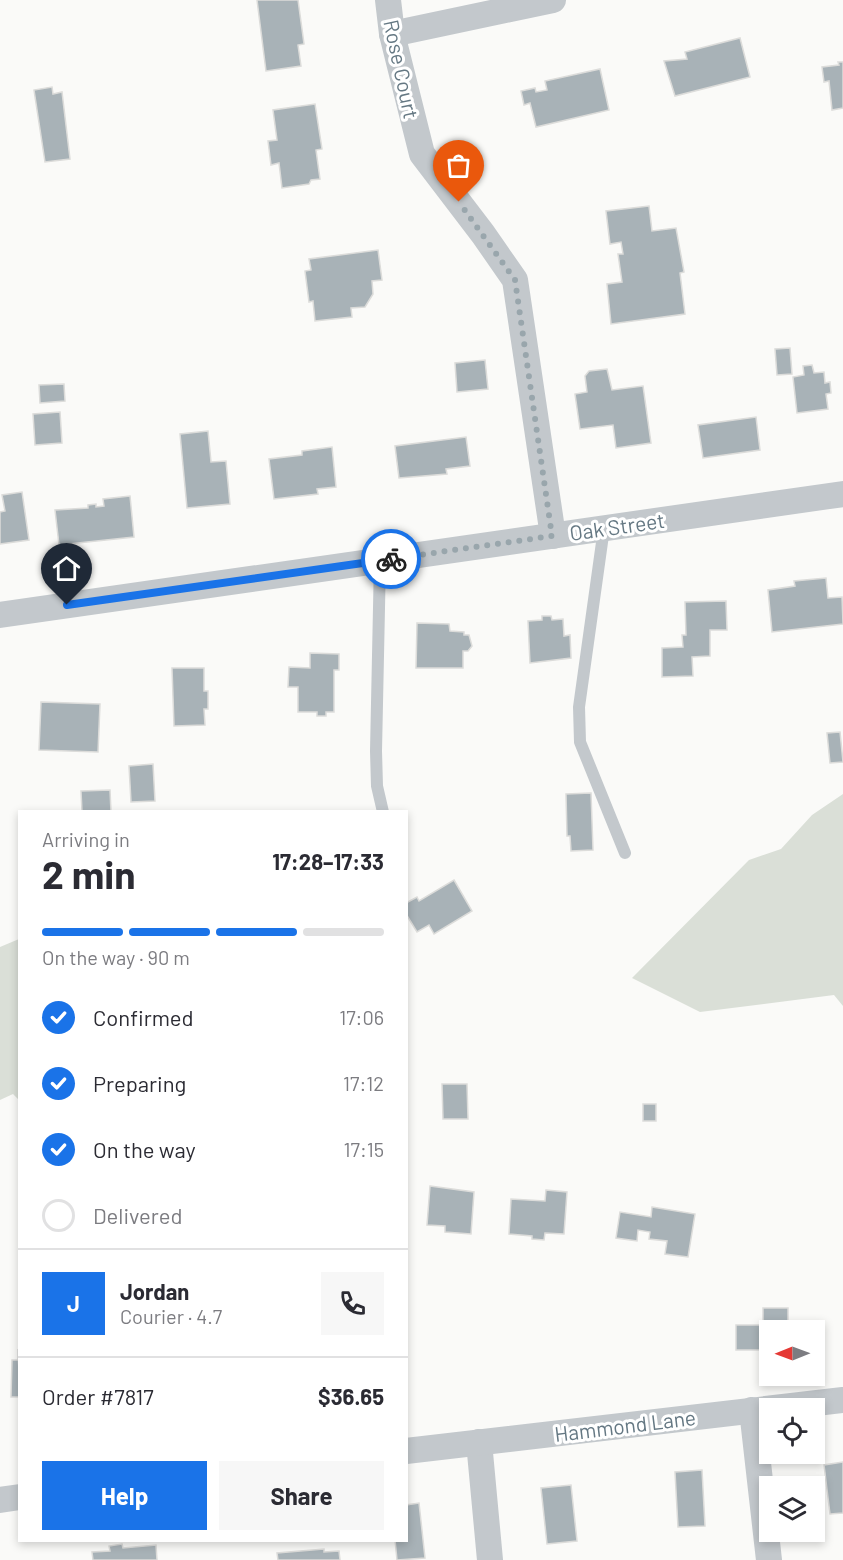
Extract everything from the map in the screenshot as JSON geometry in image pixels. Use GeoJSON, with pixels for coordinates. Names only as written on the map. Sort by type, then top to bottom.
{"type":"FeatureCollection","features":[{"type":"Feature","properties":{"kind":"street","name":"Rose Court"},"geometry":{"type":"LineString","coordinates":[[388,0],[392,34],[422,154],[515,280],[552,536]]}},
{"type":"Feature","properties":{"kind":"street"},"geometry":{"type":"LineString","coordinates":[[392,34],[553,0]]}},
{"type":"Feature","properties":{"kind":"street","name":"Oak Street"},"geometry":{"type":"LineString","coordinates":[[0,615],[843,494]]}},
{"type":"Feature","properties":{"kind":"street","name":"Hammond Lane"},"geometry":{"type":"LineString","coordinates":[[408,1451],[843,1400]]}},
{"type":"Feature","properties":{"kind":"street"},"geometry":{"type":"LineString","coordinates":[[752,1410],[769,1560]]}},
{"type":"Feature","properties":{"kind":"street"},"geometry":{"type":"LineString","coordinates":[[479,1442],[490,1560]]}},
{"type":"Feature","properties":{"kind":"street"},"geometry":{"type":"LineString","coordinates":[[0,1500],[18,1497]]}},
{"type":"Feature","properties":{"kind":"lane"},"geometry":{"type":"LineString","coordinates":[[604,528],[588,656],[579,707],[580,742],[625,853]]}},
{"type":"Feature","properties":{"kind":"lane"},"geometry":{"type":"LineString","coordinates":[[380,560],[376,751],[377,786],[383,810]]}},
{"type":"Feature","properties":{"kind":"shaded area"},"geometry":{"type":"Polygon","coordinates":[[[843,794],[843,1006],[834,995],[700,1012],[632,978],[749,860],[781,849],[812,815],[843,794]]]}},
{"type":"Feature","properties":{"kind":"shaded area"},"geometry":{"type":"Polygon","coordinates":[[[18,939],[18,1099],[13,1094],[0,1100],[0,947],[18,939]]]}},
{"type":"Feature","properties":{"kind":"building"},"geometry":{"type":"Polygon","coordinates":[[[257,0],[298,0],[304,44],[298,45],[301,66],[266,71],[257,0]]]}},
{"type":"Feature","properties":{"kind":"building"},"geometry":{"type":"Polygon","coordinates":[[[740,38],[750,77],[675,96],[664,61],[687,59],[685,52],[740,38]]]}},
{"type":"Feature","properties":{"kind":"building"},"geometry":{"type":"Polygon","coordinates":[[[838,62],[843,62],[843,108],[832,110],[829,81],[824,82],[822,67],[839,65],[838,62]]]}},
{"type":"Feature","properties":{"kind":"building"},"geometry":{"type":"Polygon","coordinates":[[[600,69],[609,110],[536,127],[530,103],[524,105],[521,91],[535,88],[536,92],[547,90],[545,81],[600,69]]]}},
{"type":"Feature","properties":{"kind":"building"},"geometry":{"type":"Polygon","coordinates":[[[52,87],[53,94],[62,92],[70,159],[45,162],[34,90],[52,87]]]}},
{"type":"Feature","properties":{"kind":"building"},"geometry":{"type":"Polygon","coordinates":[[[315,104],[322,149],[316,150],[320,179],[311,180],[309,184],[282,188],[279,163],[271,165],[268,141],[277,140],[273,110],[315,104]]]}},
{"type":"Feature","properties":{"kind":"building"},"geometry":{"type":"Polygon","coordinates":[[[649,206],[652,231],[676,228],[684,272],[680,273],[685,314],[611,324],[607,284],[622,282],[618,254],[623,254],[621,242],[610,244],[606,211],[649,206]]]}},
{"type":"Feature","properties":{"kind":"building"},"geometry":{"type":"Polygon","coordinates":[[[378,250],[382,280],[372,281],[373,294],[365,307],[351,308],[352,317],[315,321],[313,301],[309,302],[305,271],[311,270],[309,259],[378,250]]]}},
{"type":"Feature","properties":{"kind":"building"},"geometry":{"type":"Polygon","coordinates":[[[790,348],[792,374],[777,375],[775,349],[790,348]]]}},
{"type":"Feature","properties":{"kind":"building"},"geometry":{"type":"Polygon","coordinates":[[[485,360],[488,389],[457,392],[455,363],[485,360]]]}},
{"type":"Feature","properties":{"kind":"building"},"geometry":{"type":"Polygon","coordinates":[[[812,365],[814,373],[824,372],[825,383],[830,382],[831,393],[826,394],[828,409],[797,413],[793,377],[804,375],[803,366],[812,365]]]}},
{"type":"Feature","properties":{"kind":"building"},"geometry":{"type":"Polygon","coordinates":[[[607,369],[612,390],[643,386],[651,443],[616,448],[613,425],[580,429],[575,394],[587,392],[585,376],[589,371],[607,369]]]}},
{"type":"Feature","properties":{"kind":"building"},"geometry":{"type":"Polygon","coordinates":[[[64,384],[65,401],[40,403],[39,385],[64,384]]]}},
{"type":"Feature","properties":{"kind":"building"},"geometry":{"type":"Polygon","coordinates":[[[60,412],[62,443],[35,445],[33,414],[60,412]]]}},
{"type":"Feature","properties":{"kind":"building"},"geometry":{"type":"Polygon","coordinates":[[[756,417],[760,450],[703,458],[698,425],[756,417]]]}},
{"type":"Feature","properties":{"kind":"building"},"geometry":{"type":"Polygon","coordinates":[[[208,431],[211,462],[226,461],[230,504],[187,508],[180,434],[208,431]]]}},
{"type":"Feature","properties":{"kind":"building"},"geometry":{"type":"Polygon","coordinates":[[[466,437],[470,466],[446,469],[447,474],[399,478],[395,446],[466,437]]]}},
{"type":"Feature","properties":{"kind":"building"},"geometry":{"type":"Polygon","coordinates":[[[332,447],[336,487],[317,489],[318,494],[274,499],[269,459],[302,455],[302,451],[332,447]]]}},
{"type":"Feature","properties":{"kind":"building"},"geometry":{"type":"Polygon","coordinates":[[[22,492],[29,540],[0,544],[0,512],[5,511],[2,495],[22,492]]]}},
{"type":"Feature","properties":{"kind":"building"},"geometry":{"type":"Polygon","coordinates":[[[130,496],[134,537],[59,545],[55,510],[88,508],[88,505],[96,504],[96,507],[104,506],[103,499],[130,496]]]}},
{"type":"Feature","properties":{"kind":"building"},"geometry":{"type":"Polygon","coordinates":[[[826,578],[828,598],[842,597],[843,624],[772,632],[768,590],[795,586],[794,581],[826,578]]]}},
{"type":"Feature","properties":{"kind":"building"},"geometry":{"type":"Polygon","coordinates":[[[726,601],[727,630],[710,630],[710,656],[692,657],[693,676],[662,677],[662,648],[683,647],[682,635],[686,635],[685,602],[726,601]]]}},
{"type":"Feature","properties":{"kind":"building"},"geometry":{"type":"Polygon","coordinates":[[[542,616],[551,616],[552,620],[563,619],[564,636],[570,635],[571,658],[530,663],[528,621],[542,620],[542,616]]]}},
{"type":"Feature","properties":{"kind":"building"},"geometry":{"type":"Polygon","coordinates":[[[417,623],[449,624],[450,631],[464,632],[464,635],[469,635],[472,646],[468,651],[463,651],[463,668],[416,668],[417,623]]]}},
{"type":"Feature","properties":{"kind":"building"},"geometry":{"type":"Polygon","coordinates":[[[310,653],[339,654],[339,670],[334,670],[334,712],[326,712],[326,716],[317,716],[317,712],[298,712],[298,687],[288,687],[289,667],[310,668],[310,653]]]}},
{"type":"Feature","properties":{"kind":"building"},"geometry":{"type":"Polygon","coordinates":[[[172,668],[204,668],[204,691],[208,691],[208,709],[204,709],[205,725],[174,726],[172,668]]]}},
{"type":"Feature","properties":{"kind":"building"},"geometry":{"type":"Polygon","coordinates":[[[41,702],[100,704],[98,752],[39,750],[41,702]]]}},
{"type":"Feature","properties":{"kind":"building"},"geometry":{"type":"Polygon","coordinates":[[[840,732],[843,762],[830,763],[827,733],[840,732]]]}},
{"type":"Feature","properties":{"kind":"building"},"geometry":{"type":"Polygon","coordinates":[[[153,764],[155,801],[131,802],[129,766],[153,764]]]}},
{"type":"Feature","properties":{"kind":"building"},"geometry":{"type":"Polygon","coordinates":[[[110,790],[111,810],[82,810],[81,791],[110,790]]]}},
{"type":"Feature","properties":{"kind":"building"},"geometry":{"type":"Polygon","coordinates":[[[591,793],[593,850],[571,851],[570,836],[567,836],[566,794],[591,793]]]}},
{"type":"Feature","properties":{"kind":"building"},"geometry":{"type":"Polygon","coordinates":[[[454,880],[472,911],[434,934],[429,925],[417,932],[408,917],[408,902],[417,897],[419,901],[454,880]]]}},
{"type":"Feature","properties":{"kind":"building"},"geometry":{"type":"Polygon","coordinates":[[[442,1084],[467,1084],[468,1119],[443,1119],[442,1084]]]}},
{"type":"Feature","properties":{"kind":"building"},"geometry":{"type":"Polygon","coordinates":[[[643,1104],[656,1104],[656,1121],[643,1121],[643,1104]]]}},
{"type":"Feature","properties":{"kind":"building"},"geometry":{"type":"Polygon","coordinates":[[[430,1186],[474,1192],[471,1234],[445,1232],[445,1226],[427,1225],[430,1186]]]}},
{"type":"Feature","properties":{"kind":"building"},"geometry":{"type":"Polygon","coordinates":[[[546,1190],[567,1192],[564,1234],[545,1233],[544,1240],[532,1239],[532,1236],[509,1234],[511,1199],[545,1201],[546,1190]]]}},
{"type":"Feature","properties":{"kind":"building"},"geometry":{"type":"Polygon","coordinates":[[[652,1207],[695,1214],[688,1257],[665,1254],[667,1241],[649,1239],[650,1232],[638,1230],[637,1241],[616,1238],[620,1212],[651,1217],[652,1207]]]}},
{"type":"Feature","properties":{"kind":"building"},"geometry":{"type":"Polygon","coordinates":[[[763,1308],[788,1308],[788,1320],[763,1320],[763,1308]]]}},
{"type":"Feature","properties":{"kind":"building"},"geometry":{"type":"Polygon","coordinates":[[[736,1325],[759,1325],[759,1350],[736,1350],[736,1325]]]}},
{"type":"Feature","properties":{"kind":"building"},"geometry":{"type":"Polygon","coordinates":[[[12,1360],[18,1360],[18,1397],[11,1397],[12,1360]]]}},
{"type":"Feature","properties":{"kind":"building"},"geometry":{"type":"Polygon","coordinates":[[[843,1462],[843,1513],[830,1514],[824,1465],[843,1462]]]}},
{"type":"Feature","properties":{"kind":"building"},"geometry":{"type":"Polygon","coordinates":[[[702,1470],[705,1526],[678,1527],[675,1472],[702,1470]]]}},
{"type":"Feature","properties":{"kind":"building"},"geometry":{"type":"Polygon","coordinates":[[[571,1485],[577,1541],[547,1544],[541,1488],[571,1485]]]}},
{"type":"Feature","properties":{"kind":"building"},"geometry":{"type":"Polygon","coordinates":[[[419,1503],[425,1558],[397,1560],[395,1542],[408,1542],[408,1505],[419,1503]]]}},
{"type":"Feature","properties":{"kind":"building"},"geometry":{"type":"Polygon","coordinates":[[[122,1544],[123,1548],[156,1545],[157,1560],[93,1560],[92,1552],[110,1551],[109,1546],[122,1544]]]}},
{"type":"Feature","properties":{"kind":"building"},"geometry":{"type":"Polygon","coordinates":[[[324,1549],[324,1552],[339,1551],[340,1560],[278,1560],[277,1553],[324,1549]]]}},
{"type":"Feature","properties":{"kind":"way so far"},"geometry":{"type":"LineString","coordinates":[[391,559],[552,536],[515,280],[459,202]]}},
{"type":"Feature","properties":{"kind":"route"},"geometry":{"type":"LineString","coordinates":[[67,605],[391,559]]}}]}
